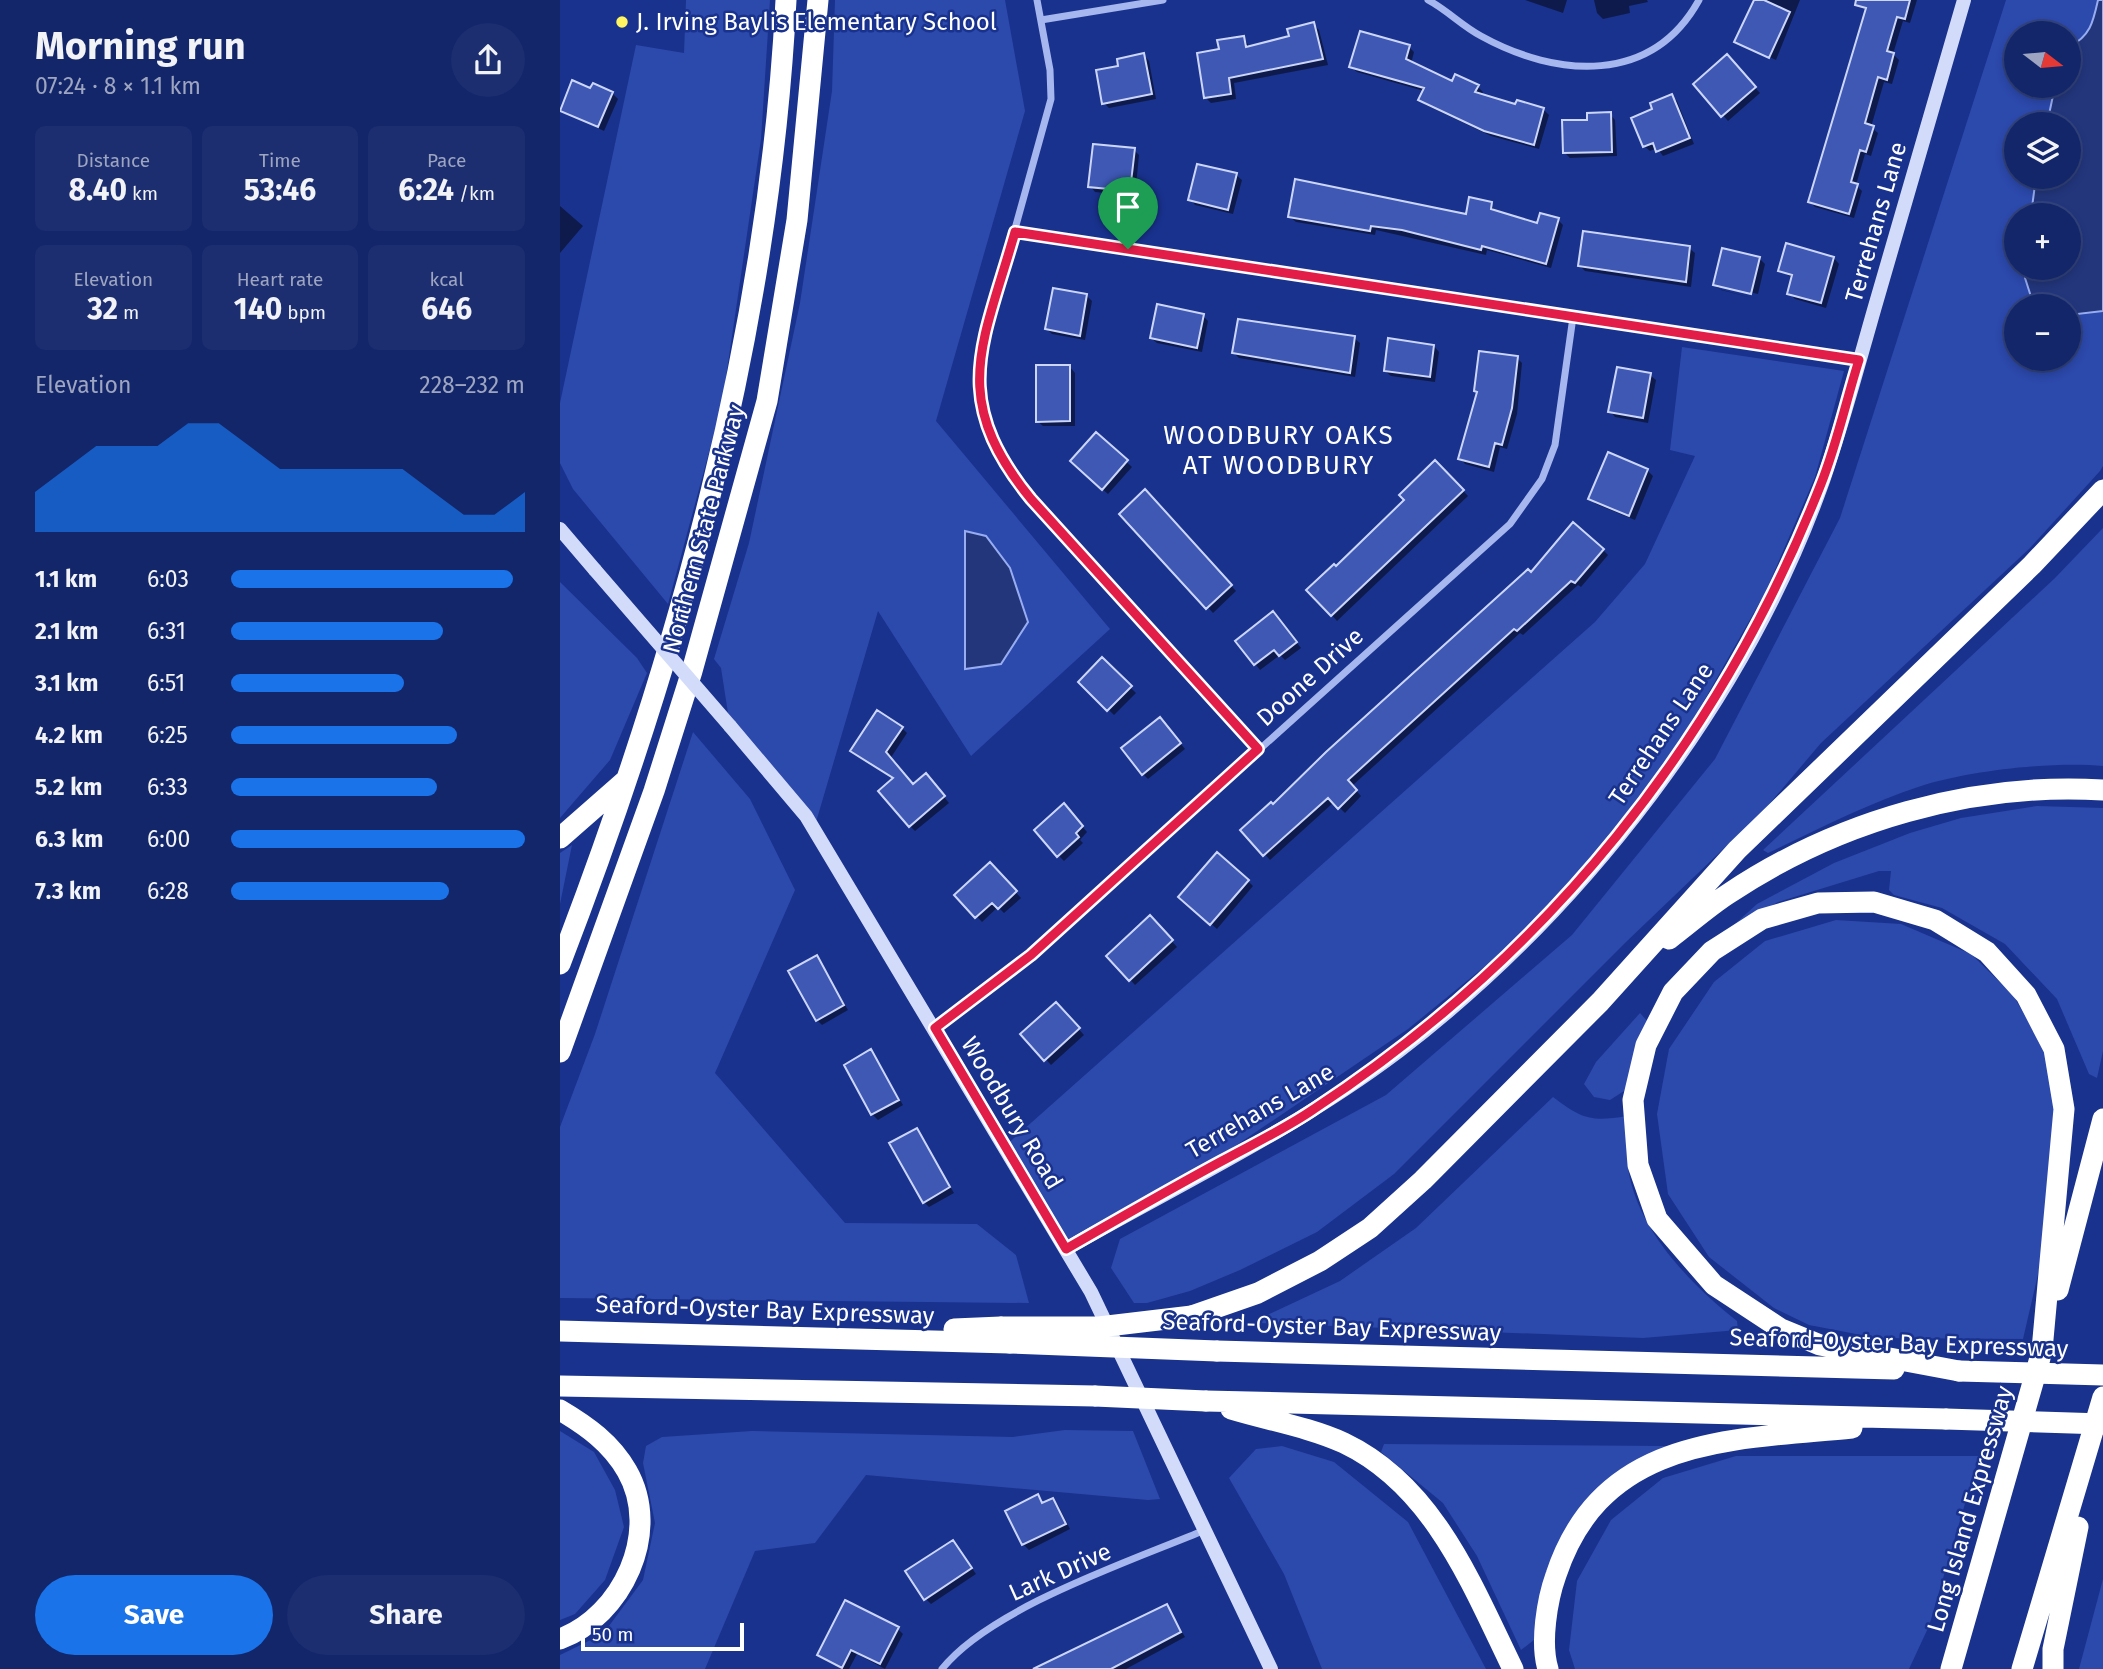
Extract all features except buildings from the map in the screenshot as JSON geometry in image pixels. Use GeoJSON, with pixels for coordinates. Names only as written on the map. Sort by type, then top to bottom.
{"type":"FeatureCollection","features":[{"type":"Feature","properties":{"kind":"highway","name":"Northern State Parkway"},"geometry":{"type":"LineString","coordinates":[[560,964],[627,780],[690,576],[740,369],[758,269],[776,134],[786,0]]}},
{"type":"Feature","properties":{"kind":"highway","name":"Northern State Parkway"},"geometry":{"type":"LineString","coordinates":[[560,1052],[654,791],[692,671],[767,401],[797,220],[818,0]]}},
{"type":"Feature","properties":{"kind":"highway"},"geometry":{"type":"LineString","coordinates":[[1600,1002],[1737,850],[2032,565],[2103,489]]}},
{"type":"Feature","properties":{"kind":"highway"},"geometry":{"type":"LineString","coordinates":[[560,838],[627,780]]}},
{"type":"Feature","properties":{"kind":"highway"},"geometry":{"type":"LineString","coordinates":[[1005,1335],[1192,1316],[1258,1293],[1320,1261],[1370,1228],[1423,1180],[1600,1002],[1668,940],[1727,894],[1786,859],[1843,832],[1916,809],[1993,794],[2103,790]]}},
{"type":"Feature","properties":{"kind":"highway"},"geometry":{"type":"LineString","coordinates":[[1959,1371],[1821,1345],[1781,1329],[1714,1285],[1657,1219],[1638,1165],[1633,1100],[1646,1045],[1673,992],[1712,951],[1762,919],[1818,903],[1874,902],[1935,920],[1987,952],[2026,995],[2054,1049],[2064,1109],[2042,1350]]}},
{"type":"Feature","properties":{"kind":"highway","name":"Long Island Expressway"},"geometry":{"type":"LineString","coordinates":[[1950,1666],[2042,1350],[2103,1119]]}},
{"type":"Feature","properties":{"kind":"highway","name":"Seaford-Oyster Bay Expressway"},"geometry":{"type":"LineString","coordinates":[[560,1331],[750,1336],[1005,1335],[1217,1351],[2103,1375]]}},
{"type":"Feature","properties":{"kind":"highway"},"geometry":{"type":"LineString","coordinates":[[560,1386],[1094,1396],[2103,1424]]}},
{"type":"Feature","properties":{"kind":"highway"},"geometry":{"type":"LineString","coordinates":[[2022,1669],[2103,1397]]}},
{"type":"Feature","properties":{"kind":"highway"},"geometry":{"type":"LineString","coordinates":[[1206,1401],[1343,1443],[1391,1474],[1430,1515],[1462,1565],[1513,1669]]}},
{"type":"Feature","properties":{"kind":"highway"},"geometry":{"type":"LineString","coordinates":[[2053,1669],[2053,1649],[2103,1408]]}},
{"type":"Feature","properties":{"kind":"highway"},"geometry":{"type":"LineString","coordinates":[[560,1410],[611,1447],[628,1472],[639,1518],[631,1565],[614,1601],[598,1617],[560,1639]]}},
{"type":"Feature","properties":{"kind":"highway"},"geometry":{"type":"LineString","coordinates":[[1548,1669],[1547,1602],[1565,1546],[1605,1494],[1659,1458],[1712,1441],[1946,1419]]}},
{"type":"Feature","properties":{"kind":"main road","name":"Terrehans Lane"},"geometry":{"type":"LineString","coordinates":[[1066,1249],[1312,1111],[1398,1052],[1531,935],[1610,848],[1703,722],[1773,597],[1822,482],[1964,0]]}},
{"type":"Feature","properties":{"kind":"main road","name":"Woodbury Road"},"geometry":{"type":"LineString","coordinates":[[560,529],[806,816],[1091,1292],[1271,1669]]}},
{"type":"Feature","properties":{"kind":"street"},"geometry":{"type":"LineString","coordinates":[[1037,0],[1050,70],[1052,99],[978,362],[978,394],[990,438],[1010,473],[1031,499],[1258,749]]}},
{"type":"Feature","properties":{"kind":"street"},"geometry":{"type":"LineString","coordinates":[[1041,20],[1163,0]]}},
{"type":"Feature","properties":{"kind":"street"},"geometry":{"type":"LineString","coordinates":[[1427,0],[1480,36],[1520,54],[1588,68],[1625,62],[1666,41],[1686,22],[1699,0]]}},
{"type":"Feature","properties":{"kind":"street"},"geometry":{"type":"LineString","coordinates":[[1015,232],[1859,360]]}},
{"type":"Feature","properties":{"kind":"street","name":"Doone Drive"},"geometry":{"type":"LineString","coordinates":[[935,1028],[1031,955],[1500,533],[1524,507],[1542,479],[1555,445],[1573,317]]}},
{"type":"Feature","properties":{"kind":"street","name":"Lark Drive"},"geometry":{"type":"LineString","coordinates":[[942,1669],[957,1650],[1002,1619],[1206,1530]]}},
{"type":"Feature","properties":{"kind":"shaded area"},"geometry":{"type":"Polygon","coordinates":[[[686,0],[770,0],[761,139],[722,404],[668,604],[573,489],[560,463],[560,403],[636,45],[684,53],[686,0]]]}},
{"type":"Feature","properties":{"kind":"shaded area"},"geometry":{"type":"Polygon","coordinates":[[[835,0],[1005,0],[1025,111],[936,421],[1110,629],[971,756],[878,611],[814,829],[730,726],[721,668],[714,659],[749,543],[800,303],[832,91],[835,0]],[[986,536],[1028,622],[1010,568],[986,536]]]}},
{"type":"Feature","properties":{"kind":"shaded area"},"geometry":{"type":"Polygon","coordinates":[[[2006,0],[2103,0],[2103,466],[2100,471],[2030,548],[1821,743],[1765,809],[1626,942],[1394,1174],[1317,1232],[1190,1291],[1147,1303],[1134,1303],[1111,1268],[1120,1239],[1386,1095],[1572,935],[1715,759],[1840,518],[2006,0]]]}},
{"type":"Feature","properties":{"kind":"shaded area"},"geometry":{"type":"Polygon","coordinates":[[[2098,0],[2103,0],[2103,311],[2081,314],[2081,294],[2030,294],[2026,280],[2081,280],[2081,203],[2033,203],[2034,189],[2081,189],[2081,112],[2050,112],[2052,98],[2081,98],[2081,39],[2090,28],[2098,0]]]}},
{"type":"Feature","properties":{"kind":"shaded area"},"geometry":{"type":"Polygon","coordinates":[[[1682,347],[1844,371],[1815,477],[1765,593],[1697,713],[1652,782],[1599,851],[1527,932],[1408,1029],[1179,1184],[1066,1249],[1005,1146],[1595,622],[1645,564],[1695,456],[1670,450],[1682,347]]]}},
{"type":"Feature","properties":{"kind":"shaded area"},"geometry":{"type":"Polygon","coordinates":[[[2103,528],[2103,766],[2036,766],[1940,781],[1863,808],[1768,853],[1763,850],[2055,578],[2103,528]]]}},
{"type":"Feature","properties":{"kind":"shaded area"},"geometry":{"type":"Polygon","coordinates":[[[965,531],[986,536],[1010,568],[1028,622],[1001,664],[965,669],[965,531]]]}},
{"type":"Feature","properties":{"kind":"shaded area"},"geometry":{"type":"Polygon","coordinates":[[[560,582],[637,658],[647,673],[610,760],[560,818],[560,582]]]}},
{"type":"Feature","properties":{"kind":"shaded area"},"geometry":{"type":"Polygon","coordinates":[[[693,732],[750,799],[795,890],[715,1073],[845,1223],[977,1224],[1016,1255],[1029,1303],[560,1298],[560,1127],[595,1034],[693,732]]]}},
{"type":"Feature","properties":{"kind":"shaded area"},"geometry":{"type":"Polygon","coordinates":[[[2037,806],[2103,808],[2103,1051],[2097,1078],[2089,1074],[2057,999],[2005,944],[1942,908],[1894,895],[1889,890],[1891,871],[1879,871],[1778,902],[1726,932],[1757,904],[1834,863],[1910,833],[1961,818],[2037,806]]]}},
{"type":"Feature","properties":{"kind":"shaded area"},"geometry":{"type":"Polygon","coordinates":[[[572,845],[560,904],[560,853],[572,845]]]}},
{"type":"Feature","properties":{"kind":"shaded area"},"geometry":{"type":"Polygon","coordinates":[[[1836,920],[1901,924],[1971,954],[2013,995],[2044,1049],[2058,1113],[2042,1257],[2023,1339],[1877,1338],[1809,1325],[1774,1308],[1709,1257],[1668,1194],[1657,1114],[1669,1049],[1714,982],[1765,941],[1836,920]]]}},
{"type":"Feature","properties":{"kind":"shaded area"},"geometry":{"type":"Polygon","coordinates":[[[1640,1013],[1651,1025],[1624,1091],[1610,1100],[1594,1097],[1584,1084],[1596,1062],[1640,1013]]]}},
{"type":"Feature","properties":{"kind":"shaded area"},"geometry":{"type":"Polygon","coordinates":[[[1553,1097],[1587,1117],[1604,1119],[1627,1116],[1627,1159],[1631,1183],[1651,1229],[1682,1270],[1737,1321],[1738,1330],[1643,1338],[1260,1323],[1263,1317],[1340,1281],[1416,1228],[1553,1097]]]}},
{"type":"Feature","properties":{"kind":"shaded area"},"geometry":{"type":"Polygon","coordinates":[[[1065,1430],[1133,1431],[1160,1499],[866,1475],[815,1543],[755,1551],[705,1669],[560,1669],[560,1655],[603,1634],[643,1580],[655,1523],[643,1463],[646,1446],[662,1437],[752,1431],[1013,1437],[1065,1430]]]}},
{"type":"Feature","properties":{"kind":"shaded area"},"geometry":{"type":"Polygon","coordinates":[[[560,1431],[594,1452],[615,1490],[624,1527],[605,1580],[575,1614],[560,1620],[560,1431]]]}},
{"type":"Feature","properties":{"kind":"shaded area"},"geometry":{"type":"Polygon","coordinates":[[[1384,1444],[1667,1446],[1599,1491],[1572,1521],[1550,1576],[1539,1636],[1521,1650],[1477,1556],[1443,1503],[1381,1452],[1384,1444]]]}},
{"type":"Feature","properties":{"kind":"shaded area"},"geometry":{"type":"Polygon","coordinates":[[[1282,1446],[1334,1462],[1408,1522],[1486,1669],[1322,1669],[1284,1574],[1229,1478],[1256,1449],[1282,1446]]]}},
{"type":"Feature","properties":{"kind":"shaded area"},"geometry":{"type":"Polygon","coordinates":[[[1736,1456],[1979,1456],[1929,1626],[1909,1669],[1575,1669],[1569,1650],[1577,1581],[1611,1520],[1663,1478],[1736,1456]]]}},
{"type":"Feature","properties":{"kind":"shaded area"},"geometry":{"type":"Polygon","coordinates":[[[2103,1579],[2103,1669],[2079,1669],[2103,1579]]]}},
{"type":"Feature","properties":{"kind":"place","name":"J. Irving Baylis Elementary School"},"geometry":{"type":"Point","coordinates":[622,22]}},
{"type":"Feature","properties":{"kind":"district","name":"WOODBURY OAKS AT WOODBURY"},"geometry":{"type":"Point","coordinates":[1279,450]}},
{"type":"Feature","properties":{"kind":"route"},"geometry":{"type":"LineString","coordinates":[[1015,232],[1128,249],[1859,360],[1822,482],[1773,597],[1703,722],[1610,848],[1531,935],[1398,1052],[1312,1111],[1066,1249],[935,1028],[1031,955],[1258,749],[1010,473],[990,438],[978,394],[978,362],[1015,232]]}}]}
